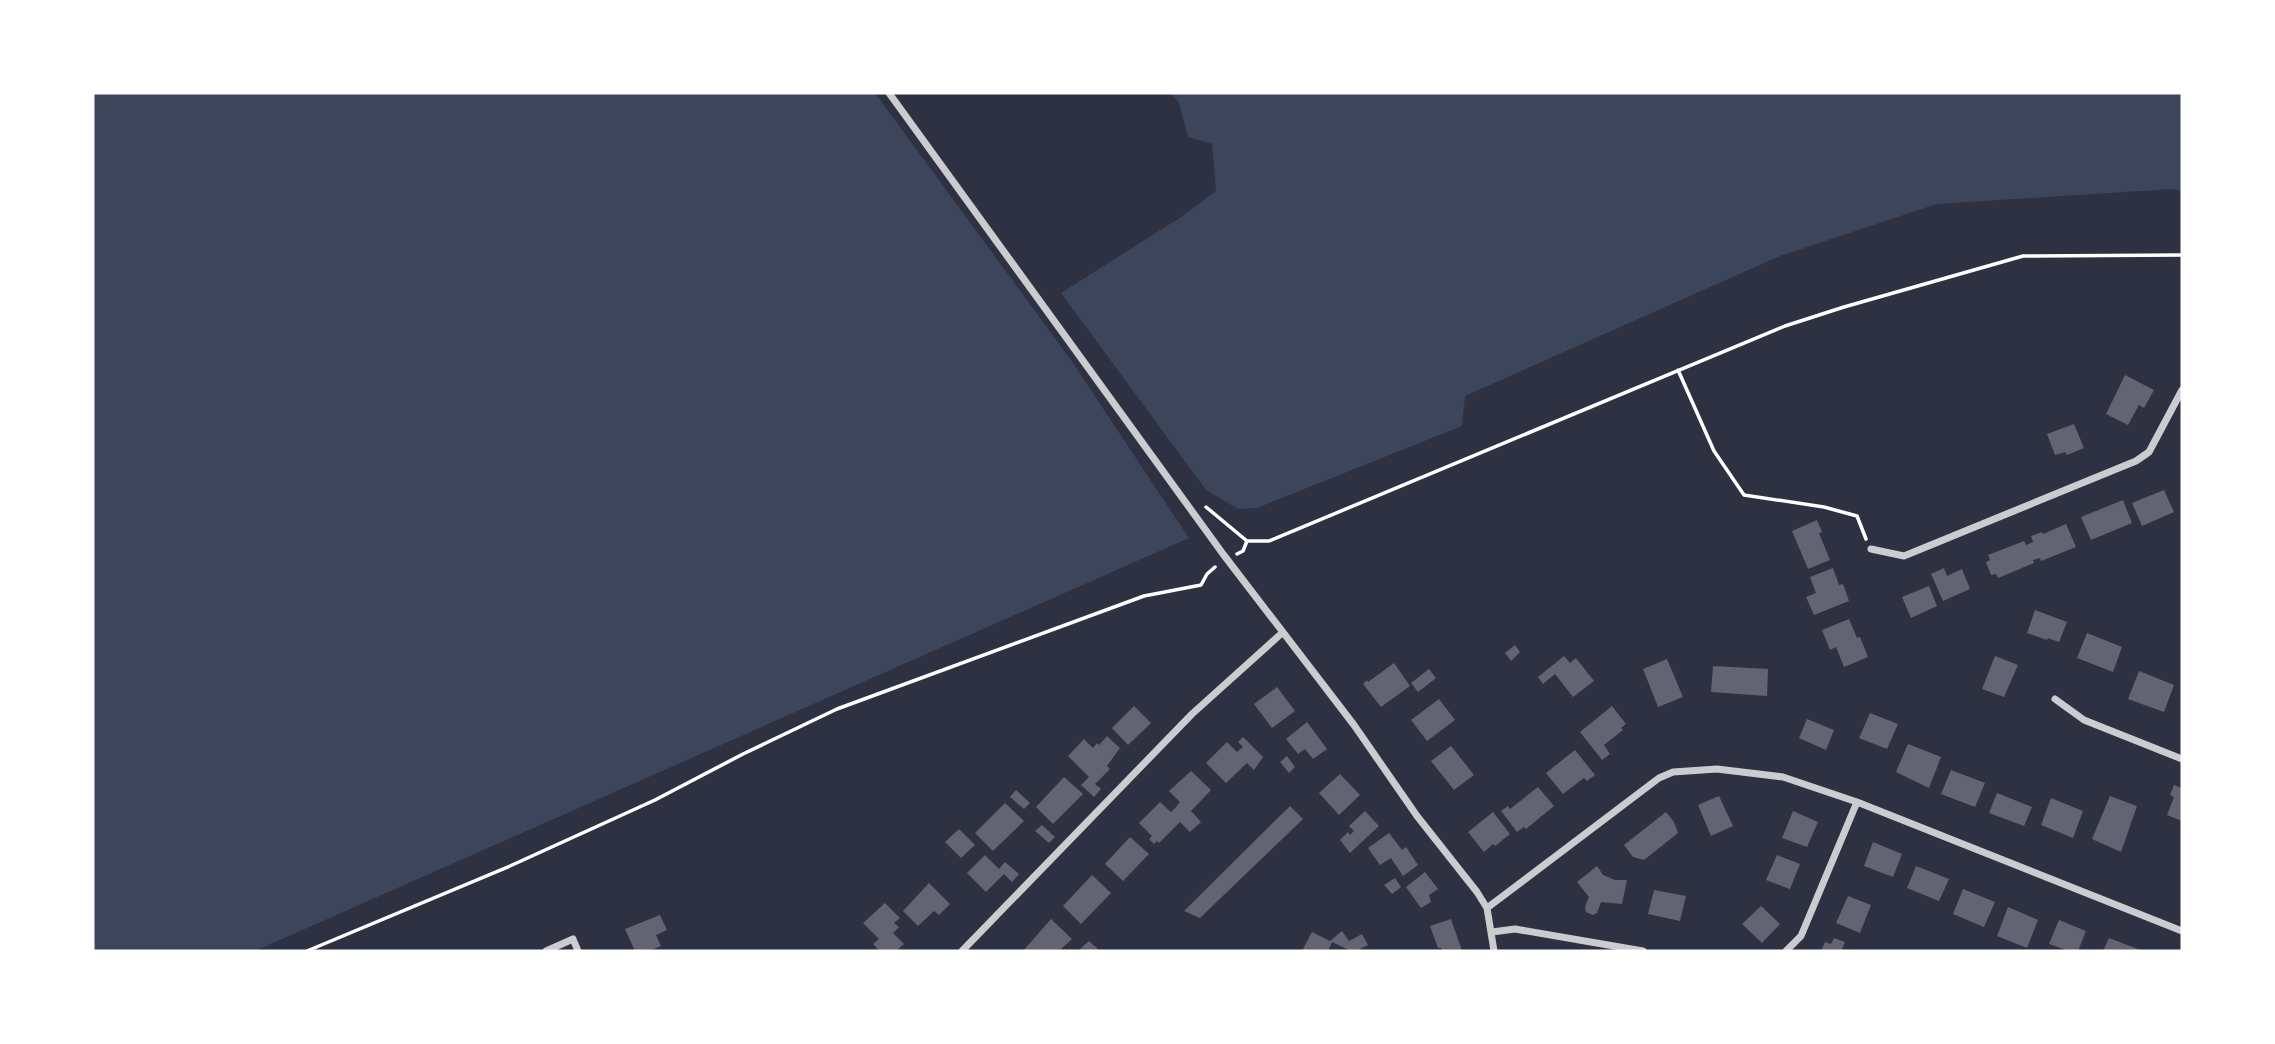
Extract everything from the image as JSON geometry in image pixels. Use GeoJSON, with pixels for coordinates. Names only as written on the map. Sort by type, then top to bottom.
{"type":"FeatureCollection","features":[{"type":"Feature","properties":{"kind":"street"},"geometry":{"type":"LineString","coordinates":[[889,93],[1082,362],[1282,633],[1354,725],[1417,816],[1487,908],[1494,951]]}},
{"type":"Feature","properties":{"kind":"street"},"geometry":{"type":"LineString","coordinates":[[1871,549],[1904,556],[2136,461],[2149,452],[2182,390]]}},
{"type":"Feature","properties":{"kind":"street"},"geometry":{"type":"LineString","coordinates":[[962,951],[1192,714],[1282,633]]}},
{"type":"Feature","properties":{"kind":"street"},"geometry":{"type":"LineString","coordinates":[[2055,699],[2084,720],[2182,759]]}},
{"type":"Feature","properties":{"kind":"street"},"geometry":{"type":"LineString","coordinates":[[1487,908],[1521,885],[1659,778],[1673,772],[1717,769],[1783,777],[1857,802],[2182,931]]}},
{"type":"Feature","properties":{"kind":"street"},"geometry":{"type":"LineString","coordinates":[[1786,951],[1801,936],[1857,802]]}},
{"type":"Feature","properties":{"kind":"street"},"geometry":{"type":"LineString","coordinates":[[1492,932],[1515,929],[1643,951]]}},
{"type":"Feature","properties":{"kind":"street"},"geometry":{"type":"LineString","coordinates":[[546,951],[573,939],[578,951]]}},
{"type":"Feature","properties":{"kind":"path"},"geometry":{"type":"LineString","coordinates":[[1200,502],[1247,541],[1269,541],[1678,370],[1797,322],[1844,307],[2023,256],[2182,256]]}},
{"type":"Feature","properties":{"kind":"path"},"geometry":{"type":"LineString","coordinates":[[1678,370],[1714,451],[1744,495],[1824,507],[1857,516],[1871,549]]}},
{"type":"Feature","properties":{"kind":"path"},"geometry":{"type":"LineString","coordinates":[[1234,556],[1243,551],[1247,541]]}},
{"type":"Feature","properties":{"kind":"path"},"geometry":{"type":"LineString","coordinates":[[307,951],[510,866],[643,805],[837,709],[1144,596],[1201,585],[1207,574],[1220,564]]}},
{"type":"Feature","properties":{"kind":"shaded area"},"geometry":{"type":"Polygon","coordinates":[[[93,93],[875,93],[1071,360],[1189,538],[255,951],[93,951],[93,93]]]}},
{"type":"Feature","properties":{"kind":"shaded area"},"geometry":{"type":"Polygon","coordinates":[[[1171,93],[2182,93],[2182,191],[2172,189],[1937,204],[1780,256],[1465,396],[1462,426],[1257,508],[1238,509],[1206,490],[1061,293],[1181,217],[1216,191],[1212,144],[1188,137],[1179,103],[1171,93]]]}},
{"type":"Feature","properties":{"kind":"building"},"geometry":{"type":"Polygon","coordinates":[[[2125,375],[2154,390],[2144,408],[2139,405],[2128,425],[2106,414],[2125,375]]]}},
{"type":"Feature","properties":{"kind":"building"},"geometry":{"type":"Polygon","coordinates":[[[2074,424],[2084,448],[2067,455],[2065,452],[2055,455],[2047,434],[2074,424]]]}},
{"type":"Feature","properties":{"kind":"building"},"geometry":{"type":"Polygon","coordinates":[[[2164,490],[2174,512],[2142,526],[2132,503],[2164,490]]]}},
{"type":"Feature","properties":{"kind":"building"},"geometry":{"type":"Polygon","coordinates":[[[2123,500],[2132,523],[2091,540],[2081,517],[2123,500]]]}},
{"type":"Feature","properties":{"kind":"building"},"geometry":{"type":"Polygon","coordinates":[[[1817,520],[1822,532],[1819,533],[1830,560],[1808,569],[1792,531],[1817,520]]]}},
{"type":"Feature","properties":{"kind":"building"},"geometry":{"type":"Polygon","coordinates":[[[2066,524],[2076,547],[2041,561],[2040,558],[2033,560],[2034,563],[1998,578],[1996,574],[1991,575],[1986,562],[1990,560],[1988,555],[2024,541],[2026,545],[2033,542],[2031,536],[2066,524]]]}},
{"type":"Feature","properties":{"kind":"building"},"geometry":{"type":"Polygon","coordinates":[[[1833,568],[1849,601],[1814,615],[1806,597],[1816,593],[1810,577],[1833,568]]]}},
{"type":"Feature","properties":{"kind":"building"},"geometry":{"type":"Polygon","coordinates":[[[1944,568],[1947,576],[1962,569],[1970,589],[1943,601],[1931,574],[1944,568]]]}},
{"type":"Feature","properties":{"kind":"building"},"geometry":{"type":"Polygon","coordinates":[[[1929,586],[1937,606],[1911,618],[1902,597],[1929,586]]]}},
{"type":"Feature","properties":{"kind":"building"},"geometry":{"type":"Polygon","coordinates":[[[2035,610],[2067,622],[2059,642],[2027,633],[2035,610]]]}},
{"type":"Feature","properties":{"kind":"building"},"geometry":{"type":"Polygon","coordinates":[[[1849,619],[1868,657],[1844,667],[1836,647],[1830,650],[1822,630],[1849,619]]]}},
{"type":"Feature","properties":{"kind":"building"},"geometry":{"type":"Polygon","coordinates":[[[2087,633],[2122,647],[2113,672],[2077,658],[2087,633]]]}},
{"type":"Feature","properties":{"kind":"building"},"geometry":{"type":"Polygon","coordinates":[[[1515,645],[1520,652],[1511,661],[1505,653],[1515,645]]]}},
{"type":"Feature","properties":{"kind":"building"},"geometry":{"type":"Polygon","coordinates":[[[1564,656],[1570,663],[1576,658],[1594,681],[1573,697],[1555,674],[1543,684],[1538,677],[1564,656]]]}},
{"type":"Feature","properties":{"kind":"building"},"geometry":{"type":"Polygon","coordinates":[[[1995,656],[2018,665],[2004,697],[1982,689],[1995,656]]]}},
{"type":"Feature","properties":{"kind":"building"},"geometry":{"type":"Polygon","coordinates":[[[1667,659],[1683,697],[1658,707],[1643,669],[1667,659]]]}},
{"type":"Feature","properties":{"kind":"building"},"geometry":{"type":"Polygon","coordinates":[[[1394,663],[1410,686],[1381,707],[1363,684],[1394,663]]]}},
{"type":"Feature","properties":{"kind":"building"},"geometry":{"type":"Polygon","coordinates":[[[1713,666],[1768,669],[1767,696],[1711,692],[1713,666]]]}},
{"type":"Feature","properties":{"kind":"building"},"geometry":{"type":"Polygon","coordinates":[[[1429,669],[1436,678],[1418,692],[1411,683],[1429,669]]]}},
{"type":"Feature","properties":{"kind":"building"},"geometry":{"type":"Polygon","coordinates":[[[2139,671],[2174,685],[2164,712],[2128,699],[2139,671]]]}},
{"type":"Feature","properties":{"kind":"building"},"geometry":{"type":"Polygon","coordinates":[[[1277,687],[1295,711],[1272,728],[1254,704],[1277,687]]]}},
{"type":"Feature","properties":{"kind":"building"},"geometry":{"type":"Polygon","coordinates":[[[1439,699],[1455,720],[1427,741],[1411,720],[1439,699]]]}},
{"type":"Feature","properties":{"kind":"building"},"geometry":{"type":"Polygon","coordinates":[[[1134,706],[1151,723],[1128,745],[1112,728],[1134,706]]]}},
{"type":"Feature","properties":{"kind":"building"},"geometry":{"type":"Polygon","coordinates":[[[1612,706],[1626,724],[1621,728],[1623,730],[1604,745],[1610,754],[1602,760],[1580,732],[1612,706]]]}},
{"type":"Feature","properties":{"kind":"building"},"geometry":{"type":"Polygon","coordinates":[[[1870,713],[1898,724],[1887,749],[1859,738],[1870,713]]]}},
{"type":"Feature","properties":{"kind":"building"},"geometry":{"type":"Polygon","coordinates":[[[1807,719],[1834,730],[1826,750],[1799,738],[1807,719]]]}},
{"type":"Feature","properties":{"kind":"building"},"geometry":{"type":"Polygon","coordinates":[[[1307,722],[1327,749],[1313,759],[1305,749],[1298,754],[1286,739],[1307,722]]]}},
{"type":"Feature","properties":{"kind":"building"},"geometry":{"type":"Polygon","coordinates":[[[1107,736],[1120,748],[1107,766],[1110,769],[1095,784],[1101,789],[1094,797],[1081,785],[1089,777],[1068,756],[1084,739],[1093,748],[1107,736]]]}},
{"type":"Feature","properties":{"kind":"building"},"geometry":{"type":"Polygon","coordinates":[[[1243,737],[1263,757],[1254,770],[1247,763],[1226,783],[1206,763],[1227,742],[1237,752],[1243,747],[1238,742],[1243,737]]]}},
{"type":"Feature","properties":{"kind":"building"},"geometry":{"type":"Polygon","coordinates":[[[1908,744],[1941,757],[1929,788],[1896,772],[1908,744]]]}},
{"type":"Feature","properties":{"kind":"building"},"geometry":{"type":"Polygon","coordinates":[[[1451,746],[1474,775],[1454,790],[1431,761],[1451,746]]]}},
{"type":"Feature","properties":{"kind":"building"},"geometry":{"type":"Polygon","coordinates":[[[1575,750],[1595,775],[1587,781],[1584,778],[1563,794],[1546,773],[1575,750]]]}},
{"type":"Feature","properties":{"kind":"building"},"geometry":{"type":"Polygon","coordinates":[[[1287,756],[1295,767],[1289,773],[1280,762],[1287,756]]]}},
{"type":"Feature","properties":{"kind":"building"},"geometry":{"type":"Polygon","coordinates":[[[1951,770],[1985,783],[1975,807],[1941,794],[1951,770]]]}},
{"type":"Feature","properties":{"kind":"building"},"geometry":{"type":"Polygon","coordinates":[[[1191,771],[1211,790],[1191,811],[1201,822],[1190,832],[1180,822],[1159,843],[1157,841],[1154,844],[1149,839],[1152,836],[1139,823],[1160,802],[1171,812],[1176,807],[1180,802],[1169,791],[1191,771]]]}},
{"type":"Feature","properties":{"kind":"building"},"geometry":{"type":"Polygon","coordinates":[[[1340,774],[1360,795],[1339,815],[1319,793],[1340,774]]]}},
{"type":"Feature","properties":{"kind":"building"},"geometry":{"type":"Polygon","coordinates":[[[1064,777],[1083,794],[1053,824],[1036,807],[1064,777]]]}},
{"type":"Feature","properties":{"kind":"building"},"geometry":{"type":"Polygon","coordinates":[[[2174,785],[2182,788],[2182,821],[2167,815],[2174,797],[2170,795],[2174,785]]]}},
{"type":"Feature","properties":{"kind":"building"},"geometry":{"type":"Polygon","coordinates":[[[1538,787],[1554,806],[1526,829],[1524,827],[1517,832],[1501,811],[1508,806],[1510,809],[1538,787]]]}},
{"type":"Feature","properties":{"kind":"building"},"geometry":{"type":"Polygon","coordinates":[[[1016,790],[1030,803],[1024,809],[1010,797],[1016,790]]]}},
{"type":"Feature","properties":{"kind":"building"},"geometry":{"type":"Polygon","coordinates":[[[1997,793],[2032,807],[2024,826],[1989,813],[1997,793]]]}},
{"type":"Feature","properties":{"kind":"building"},"geometry":{"type":"Polygon","coordinates":[[[1719,796],[1733,826],[1711,836],[1698,805],[1719,796]]]}},
{"type":"Feature","properties":{"kind":"building"},"geometry":{"type":"Polygon","coordinates":[[[2110,796],[2137,806],[2121,852],[2092,839],[2110,796]]]}},
{"type":"Feature","properties":{"kind":"building"},"geometry":{"type":"Polygon","coordinates":[[[2051,798],[2083,811],[2073,838],[2041,825],[2051,798]]]}},
{"type":"Feature","properties":{"kind":"building"},"geometry":{"type":"Polygon","coordinates":[[[1005,803],[1024,821],[993,851],[975,833],[1005,803]]]}},
{"type":"Feature","properties":{"kind":"building"},"geometry":{"type":"Polygon","coordinates":[[[1290,806],[1303,819],[1200,918],[1184,911],[1290,806]]]}},
{"type":"Feature","properties":{"kind":"building"},"geometry":{"type":"Polygon","coordinates":[[[1365,811],[1379,826],[1350,853],[1340,840],[1348,832],[1350,835],[1354,831],[1349,826],[1365,811]]]}},
{"type":"Feature","properties":{"kind":"building"},"geometry":{"type":"Polygon","coordinates":[[[1793,811],[1818,822],[1807,847],[1782,838],[1793,811]]]}},
{"type":"Feature","properties":{"kind":"building"},"geometry":{"type":"Polygon","coordinates":[[[1493,812],[1510,834],[1484,852],[1468,832],[1493,812]]]}},
{"type":"Feature","properties":{"kind":"building"},"geometry":{"type":"Polygon","coordinates":[[[1666,812],[1678,833],[1644,860],[1633,857],[1624,845],[1666,812]]]}},
{"type":"Feature","properties":{"kind":"building"},"geometry":{"type":"Polygon","coordinates":[[[1042,825],[1055,837],[1049,843],[1035,831],[1042,825]]]}},
{"type":"Feature","properties":{"kind":"building"},"geometry":{"type":"Polygon","coordinates":[[[959,829],[975,845],[961,858],[945,842],[959,829]]]}},
{"type":"Feature","properties":{"kind":"building"},"geometry":{"type":"Polygon","coordinates":[[[1389,833],[1402,850],[1406,847],[1418,865],[1403,876],[1391,858],[1380,865],[1368,848],[1389,833]]]}},
{"type":"Feature","properties":{"kind":"building"},"geometry":{"type":"Polygon","coordinates":[[[1130,837],[1149,854],[1123,881],[1105,864],[1130,837]]]}},
{"type":"Feature","properties":{"kind":"building"},"geometry":{"type":"Polygon","coordinates":[[[1873,842],[1902,854],[1893,877],[1864,866],[1873,842]]]}},
{"type":"Feature","properties":{"kind":"building"},"geometry":{"type":"Polygon","coordinates":[[[985,855],[999,869],[1005,862],[1019,874],[1012,882],[1004,874],[986,892],[967,873],[985,855]]]}},
{"type":"Feature","properties":{"kind":"building"},"geometry":{"type":"Polygon","coordinates":[[[1777,855],[1800,864],[1790,889],[1766,880],[1777,855]]]}},
{"type":"Feature","properties":{"kind":"building"},"geometry":{"type":"Polygon","coordinates":[[[1597,866],[1603,875],[1615,880],[1627,880],[1622,904],[1601,902],[1597,913],[1593,915],[1586,912],[1589,897],[1577,882],[1597,866]]]}},
{"type":"Feature","properties":{"kind":"building"},"geometry":{"type":"Polygon","coordinates":[[[1916,866],[1949,879],[1939,901],[1907,888],[1916,866]]]}},
{"type":"Feature","properties":{"kind":"building"},"geometry":{"type":"Polygon","coordinates":[[[1425,872],[1438,889],[1429,895],[1431,902],[1421,908],[1406,887],[1425,872]]]}},
{"type":"Feature","properties":{"kind":"building"},"geometry":{"type":"Polygon","coordinates":[[[1092,875],[1111,893],[1081,924],[1063,906],[1092,875]]]}},
{"type":"Feature","properties":{"kind":"building"},"geometry":{"type":"Polygon","coordinates":[[[1395,878],[1401,887],[1392,894],[1384,885],[1395,878]]]}},
{"type":"Feature","properties":{"kind":"building"},"geometry":{"type":"Polygon","coordinates":[[[929,883],[950,904],[939,915],[934,911],[918,926],[903,911],[929,883]]]}},
{"type":"Feature","properties":{"kind":"building"},"geometry":{"type":"Polygon","coordinates":[[[1963,889],[1995,902],[1984,927],[1953,914],[1963,889]]]}},
{"type":"Feature","properties":{"kind":"building"},"geometry":{"type":"Polygon","coordinates":[[[1654,890],[1686,896],[1680,921],[1648,914],[1654,890]]]}},
{"type":"Feature","properties":{"kind":"building"},"geometry":{"type":"Polygon","coordinates":[[[1848,896],[1871,905],[1860,933],[1836,923],[1848,896]]]}},
{"type":"Feature","properties":{"kind":"building"},"geometry":{"type":"Polygon","coordinates":[[[885,903],[900,918],[894,923],[899,927],[893,933],[904,944],[896,951],[880,951],[873,944],[879,939],[863,923],[885,903]]]}},
{"type":"Feature","properties":{"kind":"building"},"geometry":{"type":"Polygon","coordinates":[[[1761,906],[1780,924],[1762,943],[1742,924],[1761,906]]]}},
{"type":"Feature","properties":{"kind":"building"},"geometry":{"type":"Polygon","coordinates":[[[2008,907],[2038,920],[2027,948],[1997,936],[2008,907]]]}},
{"type":"Feature","properties":{"kind":"building"},"geometry":{"type":"Polygon","coordinates":[[[660,915],[667,930],[656,935],[661,946],[649,951],[635,951],[625,929],[660,915]]]}},
{"type":"Feature","properties":{"kind":"building"},"geometry":{"type":"Polygon","coordinates":[[[1051,919],[1072,939],[1059,951],[1023,951],[1051,919]]]}},
{"type":"Feature","properties":{"kind":"building"},"geometry":{"type":"Polygon","coordinates":[[[1451,919],[1462,951],[1442,951],[1438,948],[1430,926],[1451,919]]]}},
{"type":"Feature","properties":{"kind":"building"},"geometry":{"type":"Polygon","coordinates":[[[2059,920],[2086,931],[2078,951],[2069,951],[2049,944],[2059,920]]]}},
{"type":"Feature","properties":{"kind":"building"},"geometry":{"type":"Polygon","coordinates":[[[1342,931],[1349,941],[1362,934],[1368,945],[1351,951],[1332,942],[1328,951],[1302,951],[1312,932],[1330,941],[1342,931]]]}},
{"type":"Feature","properties":{"kind":"building"},"geometry":{"type":"Polygon","coordinates":[[[1834,938],[1845,942],[1842,949],[1849,951],[1821,951],[1825,942],[1831,944],[1834,938]]]}},
{"type":"Feature","properties":{"kind":"building"},"geometry":{"type":"Polygon","coordinates":[[[2109,938],[2143,951],[2103,951],[2109,938]]]}},
{"type":"Feature","properties":{"kind":"building"},"geometry":{"type":"Polygon","coordinates":[[[1089,941],[1100,951],[1082,951],[1080,949],[1089,941]]]}}]}
